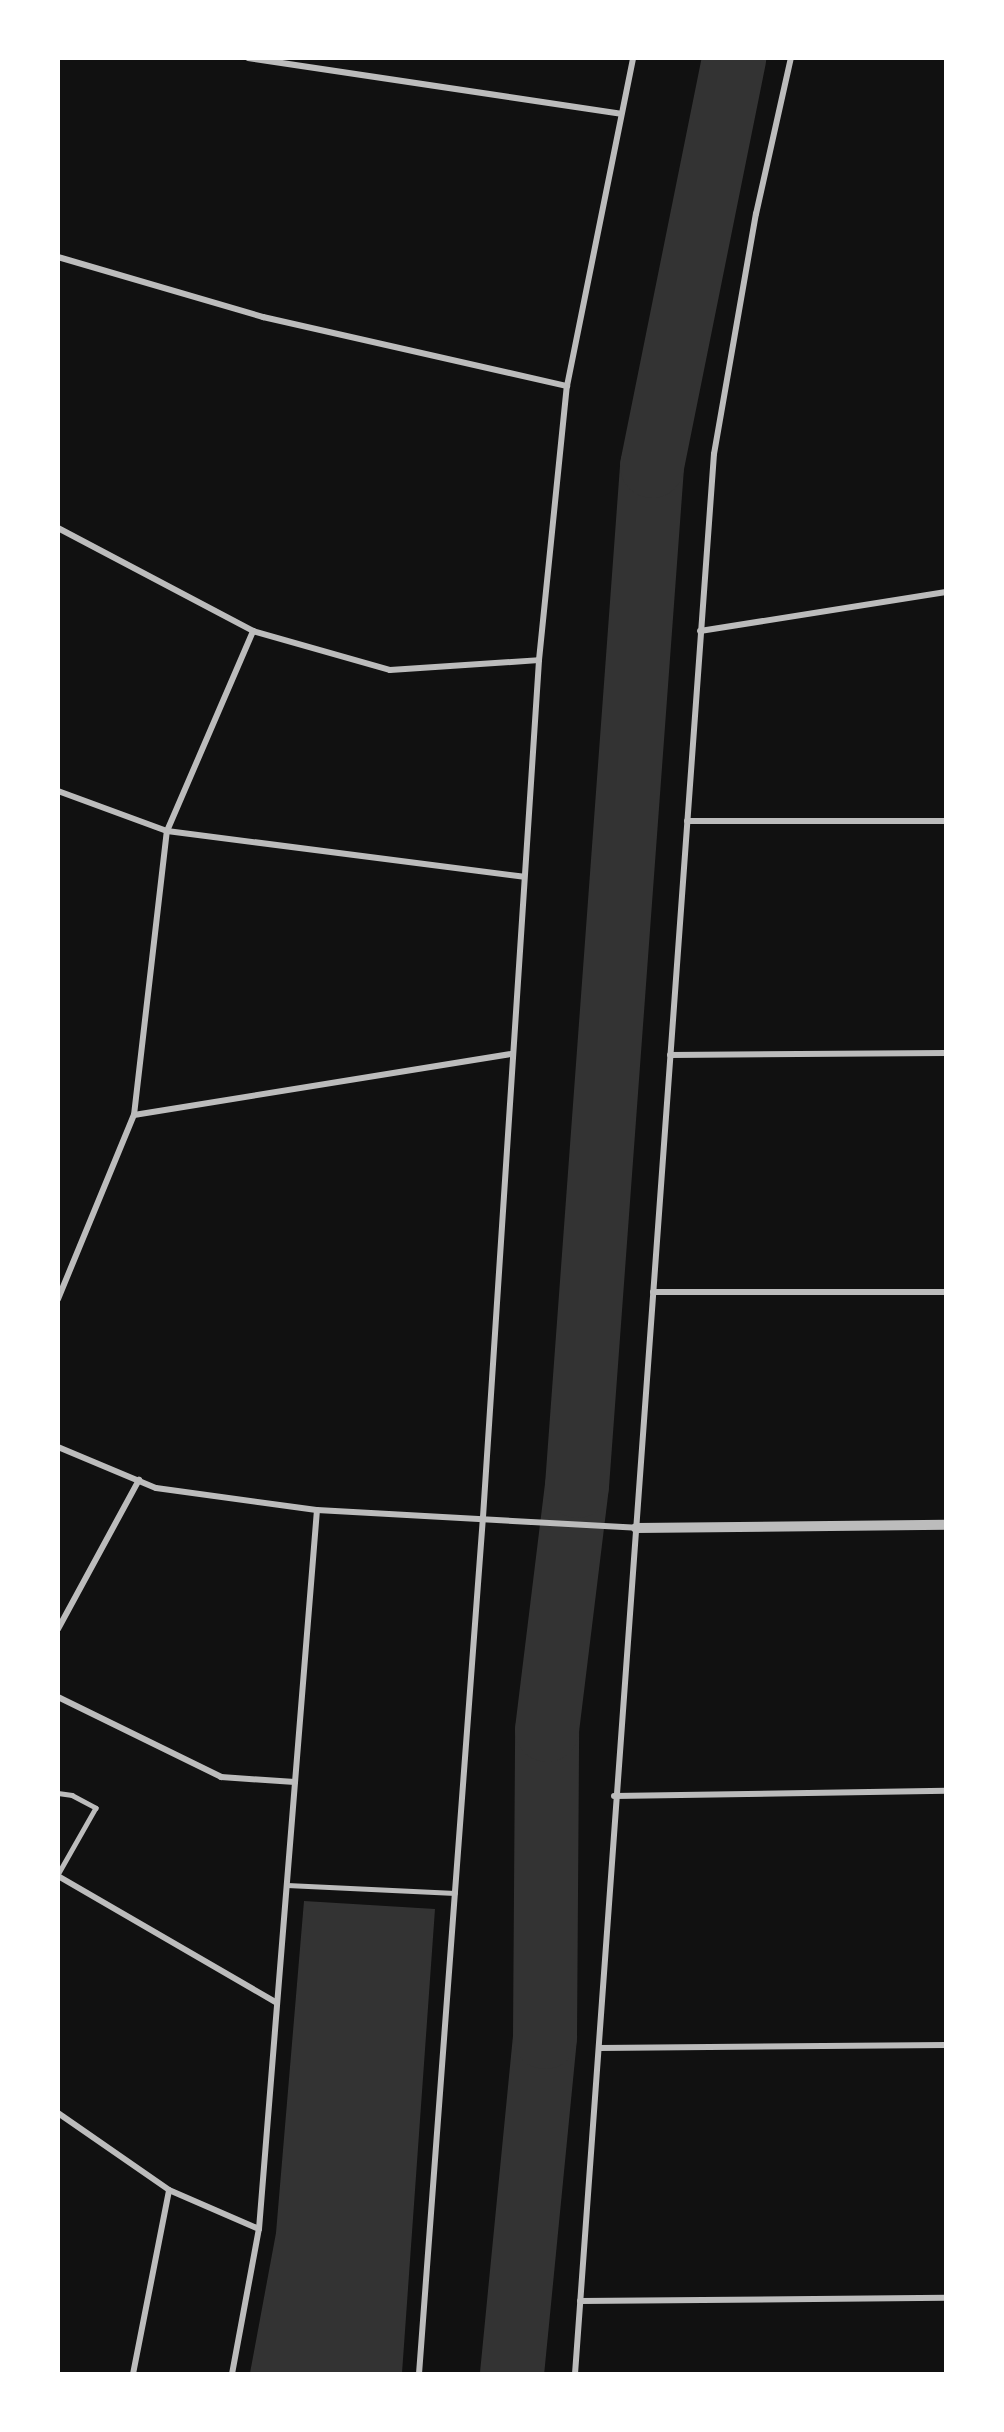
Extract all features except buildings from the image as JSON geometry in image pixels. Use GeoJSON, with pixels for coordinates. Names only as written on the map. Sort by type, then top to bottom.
{"type":"FeatureCollection","features":[{"type":"Feature","properties":{"kind":"street"},"geometry":{"type":"LineString","coordinates":[[248,58],[621,114]]}},
{"type":"Feature","properties":{"kind":"street"},"geometry":{"type":"LineString","coordinates":[[419,2373],[483,1517],[539,660],[567,386],[633,58]]}},
{"type":"Feature","properties":{"kind":"street"},"geometry":{"type":"LineString","coordinates":[[575,2373],[599,2048],[614,1796],[636,1528],[714,454],[756,214],[791,58]]}},
{"type":"Feature","properties":{"kind":"street"},"geometry":{"type":"LineString","coordinates":[[58,257],[263,317],[567,386]]}},
{"type":"Feature","properties":{"kind":"street"},"geometry":{"type":"LineString","coordinates":[[58,528],[253,631],[390,670],[539,660]]}},
{"type":"Feature","properties":{"kind":"street"},"geometry":{"type":"LineString","coordinates":[[700,631],[945,592]]}},
{"type":"Feature","properties":{"kind":"street"},"geometry":{"type":"LineString","coordinates":[[58,1299],[134,1115],[166,831],[253,631]]}},
{"type":"Feature","properties":{"kind":"street"},"geometry":{"type":"LineString","coordinates":[[59,794],[166,831],[524,877]]}},
{"type":"Feature","properties":{"kind":"street"},"geometry":{"type":"LineString","coordinates":[[687,820],[945,821]]}},
{"type":"Feature","properties":{"kind":"street"},"geometry":{"type":"LineString","coordinates":[[670,1055],[945,1053]]}},
{"type":"Feature","properties":{"kind":"street"},"geometry":{"type":"LineString","coordinates":[[134,1115],[512,1054]]}},
{"type":"Feature","properties":{"kind":"street"},"geometry":{"type":"LineString","coordinates":[[653,1292],[945,1292]]}},
{"type":"Feature","properties":{"kind":"street"},"geometry":{"type":"LineString","coordinates":[[58,1447],[156,1488],[317,1510],[483,1517],[636,1528],[945,1525]]}},
{"type":"Feature","properties":{"kind":"street"},"geometry":{"type":"LineString","coordinates":[[58,1629],[139,1480]]}},
{"type":"Feature","properties":{"kind":"street"},"geometry":{"type":"LineString","coordinates":[[232,2373],[259,2229],[317,1510]]}},
{"type":"Feature","properties":{"kind":"street"},"geometry":{"type":"LineString","coordinates":[[58,1696],[221,1777],[295,1782]]}},
{"type":"Feature","properties":{"kind":"street"},"geometry":{"type":"LineString","coordinates":[[614,1796],[945,1791]]}},
{"type":"Feature","properties":{"kind":"street"},"geometry":{"type":"LineString","coordinates":[[58,1875],[277,2003]]}},
{"type":"Feature","properties":{"kind":"street"},"geometry":{"type":"LineString","coordinates":[[599,2048],[945,2045]]}},
{"type":"Feature","properties":{"kind":"street"},"geometry":{"type":"LineString","coordinates":[[58,2113],[169,2190],[259,2229]]}},
{"type":"Feature","properties":{"kind":"street"},"geometry":{"type":"LineString","coordinates":[[133,2373],[169,2190]]}},
{"type":"Feature","properties":{"kind":"street"},"geometry":{"type":"LineString","coordinates":[[580,2301],[945,2298]]}},
{"type":"Feature","properties":{"kind":"lane"},"geometry":{"type":"LineString","coordinates":[[58,1793],[72,1795],[96,1809],[58,1875]]}},
{"type":"Feature","properties":{"kind":"lane"},"geometry":{"type":"LineString","coordinates":[[287,1885],[455,1893]]}},
{"type":"Feature","properties":{"kind":"shaded area"},"geometry":{"type":"Polygon","coordinates":[[[304,1901],[435,1909],[402,2373],[250,2373],[276,2233],[304,1901]]]}},
{"type":"Feature","properties":{"kind":"waterway"},"geometry":{"type":"LineString","coordinates":[[512,2374],[545,2037],[547,1730],[577,1486],[652,466],[734,58]]}}]}
